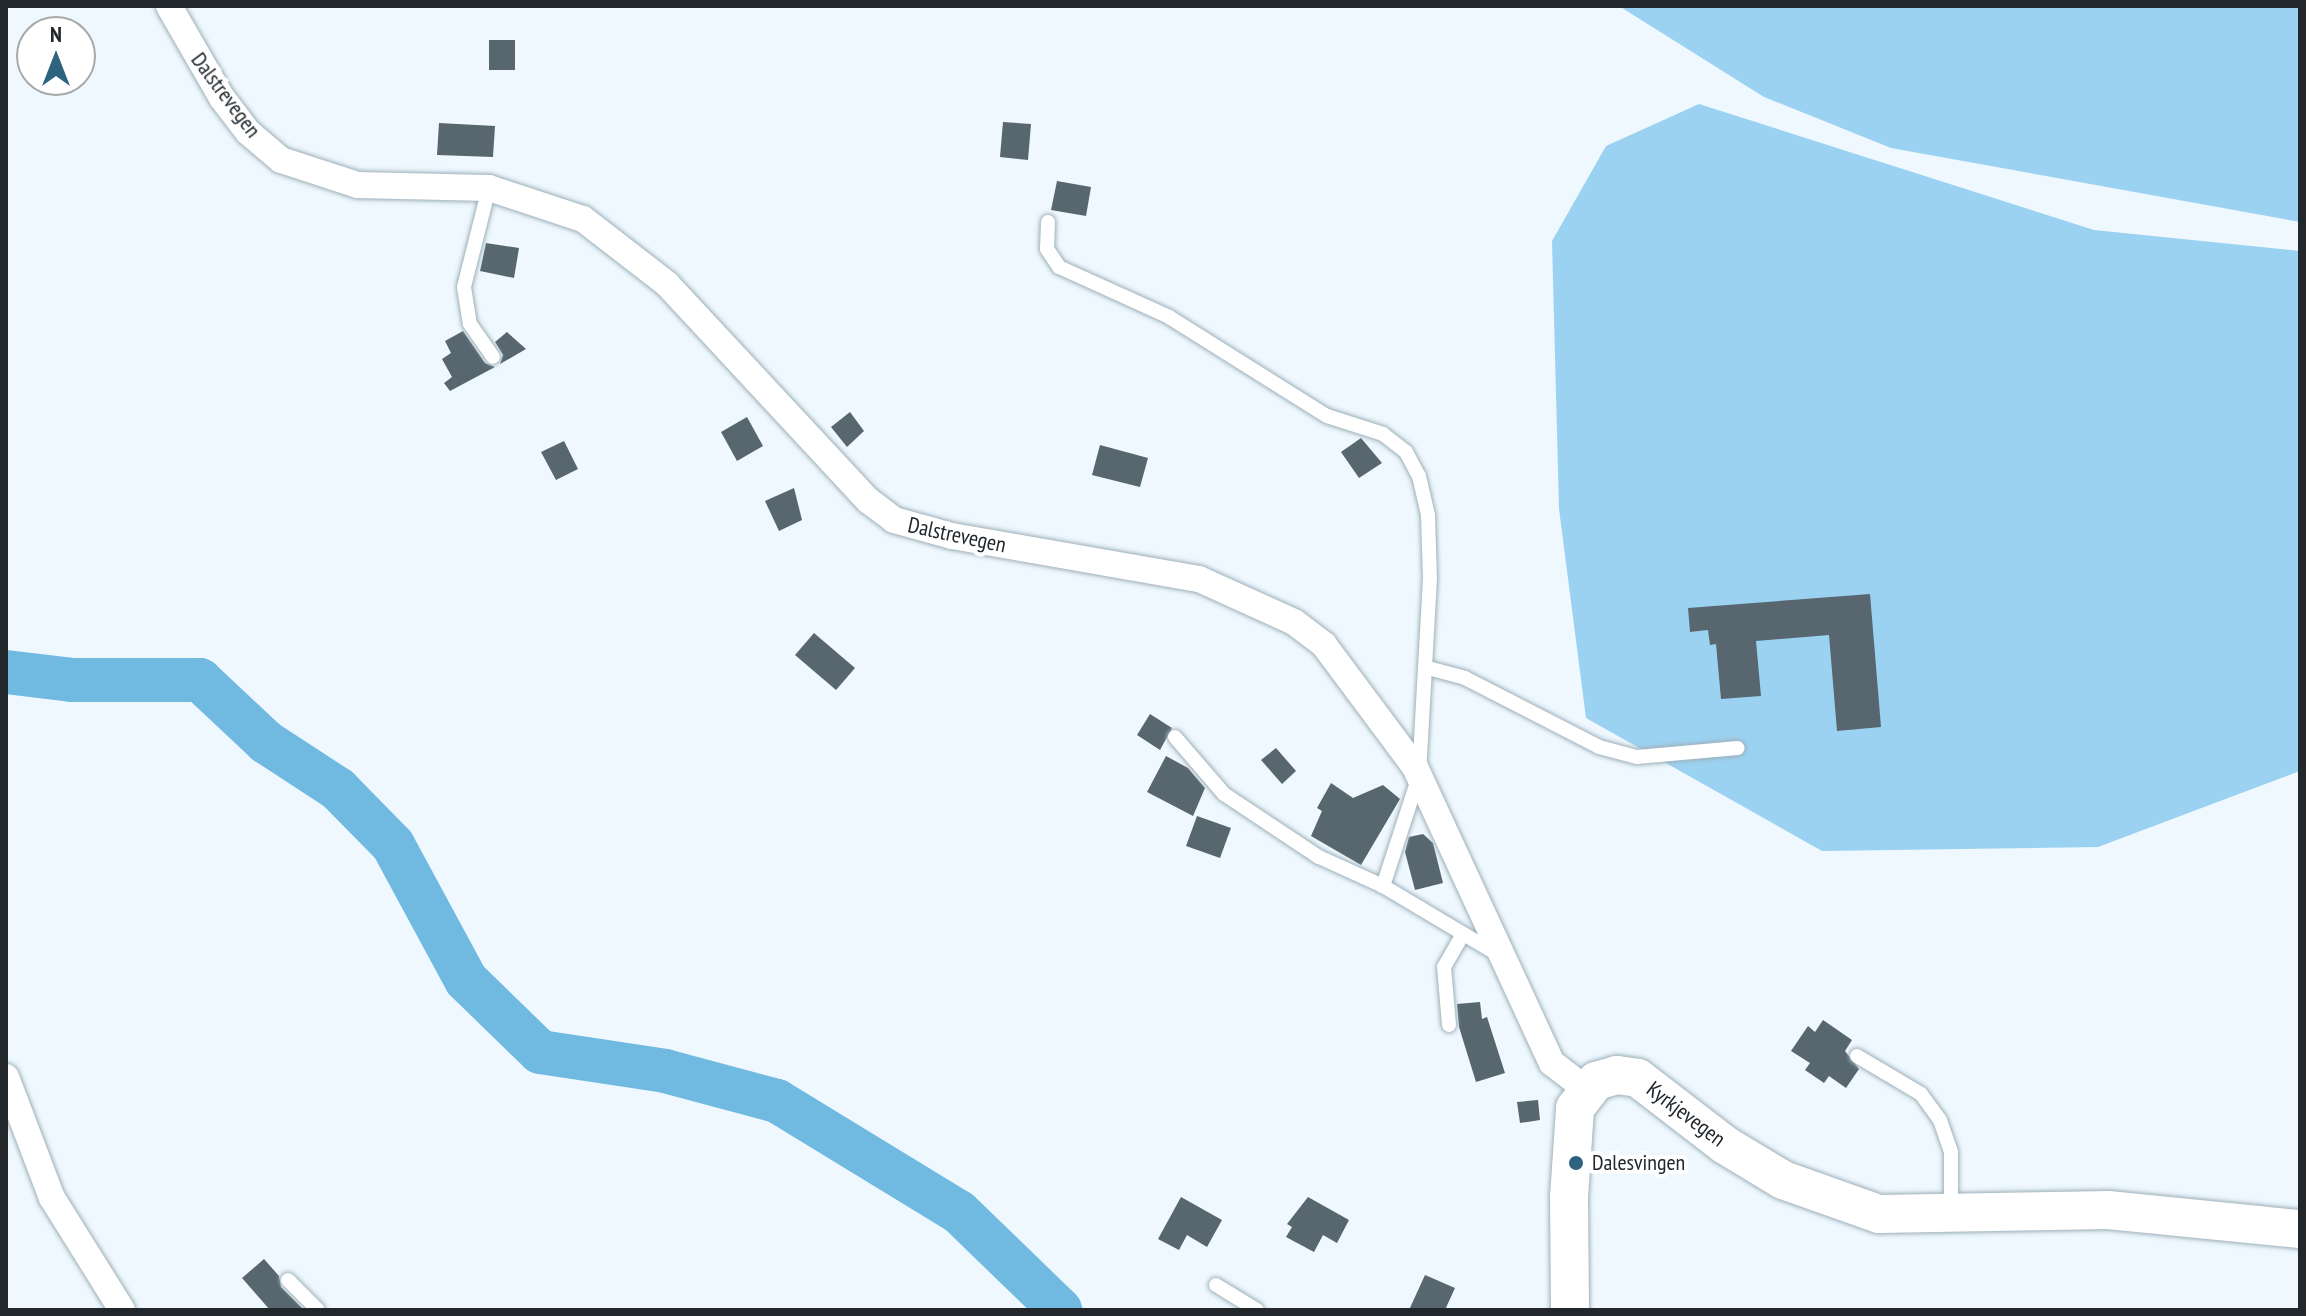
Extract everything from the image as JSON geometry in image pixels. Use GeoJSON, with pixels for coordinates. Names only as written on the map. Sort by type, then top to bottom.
{"type":"FeatureCollection","features":[{"type":"Feature","properties":{"kind":"main road","name":"Kyrkjevegen"},"geometry":{"type":"LineString","coordinates":[[1587,1090],[1596,1081],[1617,1075],[1638,1078],[1725,1145],[1832,1201],[1879,1214],[2108,1210],[2300,1229]]}},
{"type":"Feature","properties":{"kind":"main road"},"geometry":{"type":"LineString","coordinates":[[1570,1310],[1570,1153],[1575,1108],[1587,1090]]}},
{"type":"Feature","properties":{"kind":"street","name":"Dalstrevegen"},"geometry":{"type":"LineString","coordinates":[[169,6],[222,98],[248,132],[281,160],[358,185],[489,188],[583,219],[667,284],[869,501],[894,520],[952,536],[1199,579],[1246,597],[1324,645],[1419,776],[1472,881],[1504,960],[1552,1063],[1587,1090]]}},
{"type":"Feature","properties":{"kind":"street"},"geometry":{"type":"LineString","coordinates":[[6,1077],[21,1105],[52,1198],[122,1310]]}},
{"type":"Feature","properties":{"kind":"lane"},"geometry":{"type":"LineString","coordinates":[[489,188],[464,287],[470,324],[493,357]]}},
{"type":"Feature","properties":{"kind":"lane"},"geometry":{"type":"LineString","coordinates":[[1048,222],[1047,249],[1059,267],[1169,317],[1327,416],[1383,434],[1406,452],[1419,476],[1428,515],[1428,668],[1419,776],[1383,886]]}},
{"type":"Feature","properties":{"kind":"lane"},"geometry":{"type":"LineString","coordinates":[[1428,668],[1465,678],[1599,747],[1637,757],[1738,748]]}},
{"type":"Feature","properties":{"kind":"lane"},"geometry":{"type":"LineString","coordinates":[[1175,737],[1224,794],[1319,857],[1383,886],[1504,960]]}},
{"type":"Feature","properties":{"kind":"lane"},"geometry":{"type":"LineString","coordinates":[[1449,1025],[1444,967],[1463,934]]}},
{"type":"Feature","properties":{"kind":"lane"},"geometry":{"type":"LineString","coordinates":[[1857,1056],[1921,1094],[1940,1120],[1951,1152],[1951,1215]]}},
{"type":"Feature","properties":{"kind":"lane"},"geometry":{"type":"LineString","coordinates":[[288,1280],[318,1310]]}},
{"type":"Feature","properties":{"kind":"lane"},"geometry":{"type":"LineString","coordinates":[[1216,1285],[1257,1310]]}},
{"type":"Feature","properties":{"kind":"shaded area"},"geometry":{"type":"Polygon","coordinates":[[[1619,6],[2300,6],[2300,222],[1891,148],[1764,97],[1619,6]]]}},
{"type":"Feature","properties":{"kind":"shaded area"},"geometry":{"type":"Polygon","coordinates":[[[1699,104],[2094,230],[2300,251],[2300,771],[2098,847],[1822,851],[1586,718],[1559,509],[1552,241],[1606,146],[1699,104]]]}},
{"type":"Feature","properties":{"kind":"building"},"geometry":{"type":"Polygon","coordinates":[[[489,40],[515,40],[515,70],[489,70],[489,40]]]}},
{"type":"Feature","properties":{"kind":"building"},"geometry":{"type":"Polygon","coordinates":[[[1003,122],[1031,124],[1028,160],[1000,157],[1003,122]]]}},
{"type":"Feature","properties":{"kind":"building"},"geometry":{"type":"Polygon","coordinates":[[[439,123],[495,126],[493,157],[437,155],[439,123]]]}},
{"type":"Feature","properties":{"kind":"building"},"geometry":{"type":"Polygon","coordinates":[[[1057,181],[1091,187],[1086,216],[1051,210],[1057,181]]]}},
{"type":"Feature","properties":{"kind":"building"},"geometry":{"type":"Polygon","coordinates":[[[486,243],[519,248],[514,278],[480,271],[486,243]]]}},
{"type":"Feature","properties":{"kind":"building"},"geometry":{"type":"Polygon","coordinates":[[[463,331],[485,363],[495,367],[450,391],[444,383],[452,377],[442,359],[451,353],[445,341],[463,331]]]}},
{"type":"Feature","properties":{"kind":"building"},"geometry":{"type":"Polygon","coordinates":[[[507,332],[526,349],[500,364],[503,355],[495,342],[507,332]]]}},
{"type":"Feature","properties":{"kind":"building"},"geometry":{"type":"Polygon","coordinates":[[[850,412],[864,431],[847,447],[831,427],[850,412]]]}},
{"type":"Feature","properties":{"kind":"building"},"geometry":{"type":"Polygon","coordinates":[[[747,417],[763,446],[737,461],[721,432],[747,417]]]}},
{"type":"Feature","properties":{"kind":"building"},"geometry":{"type":"Polygon","coordinates":[[[1361,438],[1382,463],[1359,478],[1341,452],[1361,438]]]}},
{"type":"Feature","properties":{"kind":"building"},"geometry":{"type":"Polygon","coordinates":[[[564,441],[578,469],[556,480],[541,452],[564,441]]]}},
{"type":"Feature","properties":{"kind":"building"},"geometry":{"type":"Polygon","coordinates":[[[1100,445],[1148,458],[1140,487],[1092,475],[1100,445]]]}},
{"type":"Feature","properties":{"kind":"building"},"geometry":{"type":"Polygon","coordinates":[[[794,488],[802,520],[779,531],[765,501],[794,488]]]}},
{"type":"Feature","properties":{"kind":"building"},"geometry":{"type":"Polygon","coordinates":[[[1870,594],[1881,727],[1837,731],[1829,635],[1756,641],[1761,696],[1721,699],[1716,644],[1710,645],[1708,630],[1690,632],[1688,608],[1870,594]]]}},
{"type":"Feature","properties":{"kind":"building"},"geometry":{"type":"Polygon","coordinates":[[[814,633],[855,668],[836,690],[795,655],[814,633]]]}},
{"type":"Feature","properties":{"kind":"building"},"geometry":{"type":"Polygon","coordinates":[[[1150,714],[1172,728],[1160,750],[1137,735],[1150,714]]]}},
{"type":"Feature","properties":{"kind":"building"},"geometry":{"type":"Polygon","coordinates":[[[1276,748],[1296,771],[1282,784],[1261,760],[1276,748]]]}},
{"type":"Feature","properties":{"kind":"building"},"geometry":{"type":"Polygon","coordinates":[[[1166,756],[1188,768],[1205,788],[1193,816],[1147,792],[1166,756]]]}},
{"type":"Feature","properties":{"kind":"building"},"geometry":{"type":"Polygon","coordinates":[[[1331,783],[1353,798],[1383,785],[1400,799],[1361,865],[1311,836],[1322,811],[1317,808],[1331,783]]]}},
{"type":"Feature","properties":{"kind":"building"},"geometry":{"type":"Polygon","coordinates":[[[1197,816],[1231,828],[1220,858],[1186,846],[1197,816]]]}},
{"type":"Feature","properties":{"kind":"building"},"geometry":{"type":"Polygon","coordinates":[[[1423,834],[1433,843],[1443,883],[1415,890],[1405,852],[1409,837],[1423,834]]]}},
{"type":"Feature","properties":{"kind":"building"},"geometry":{"type":"Polygon","coordinates":[[[1480,1002],[1482,1019],[1487,1017],[1505,1073],[1476,1082],[1459,1027],[1457,1004],[1480,1002]]]}},
{"type":"Feature","properties":{"kind":"building"},"geometry":{"type":"Polygon","coordinates":[[[1823,1020],[1852,1040],[1845,1051],[1859,1069],[1846,1088],[1829,1076],[1824,1083],[1805,1070],[1810,1063],[1791,1051],[1808,1026],[1815,1032],[1823,1020]]]}},
{"type":"Feature","properties":{"kind":"building"},"geometry":{"type":"Polygon","coordinates":[[[1538,1100],[1540,1120],[1520,1123],[1517,1102],[1538,1100]]]}},
{"type":"Feature","properties":{"kind":"building"},"geometry":{"type":"Polygon","coordinates":[[[1181,1197],[1222,1220],[1207,1247],[1187,1235],[1179,1250],[1158,1239],[1181,1197]]]}},
{"type":"Feature","properties":{"kind":"building"},"geometry":{"type":"Polygon","coordinates":[[[1308,1197],[1349,1220],[1337,1243],[1323,1235],[1314,1252],[1286,1237],[1292,1227],[1287,1224],[1308,1197]]]}},
{"type":"Feature","properties":{"kind":"building"},"geometry":{"type":"Polygon","coordinates":[[[264,1259],[279,1276],[281,1287],[304,1310],[270,1310],[242,1278],[264,1259]]]}},
{"type":"Feature","properties":{"kind":"building"},"geometry":{"type":"Polygon","coordinates":[[[1425,1275],[1455,1288],[1445,1310],[1409,1310],[1425,1275]]]}},
{"type":"Feature","properties":{"kind":"waterway"},"geometry":{"type":"LineString","coordinates":[[6,672],[72,680],[200,680],[266,742],[338,789],[393,845],[466,980],[540,1052],[665,1071],[777,1101],[959,1212],[1060,1310]]}},
{"type":"Feature","properties":{"kind":"place","name":"Dalesvingen"},"geometry":{"type":"Point","coordinates":[1576,1163]}}]}
